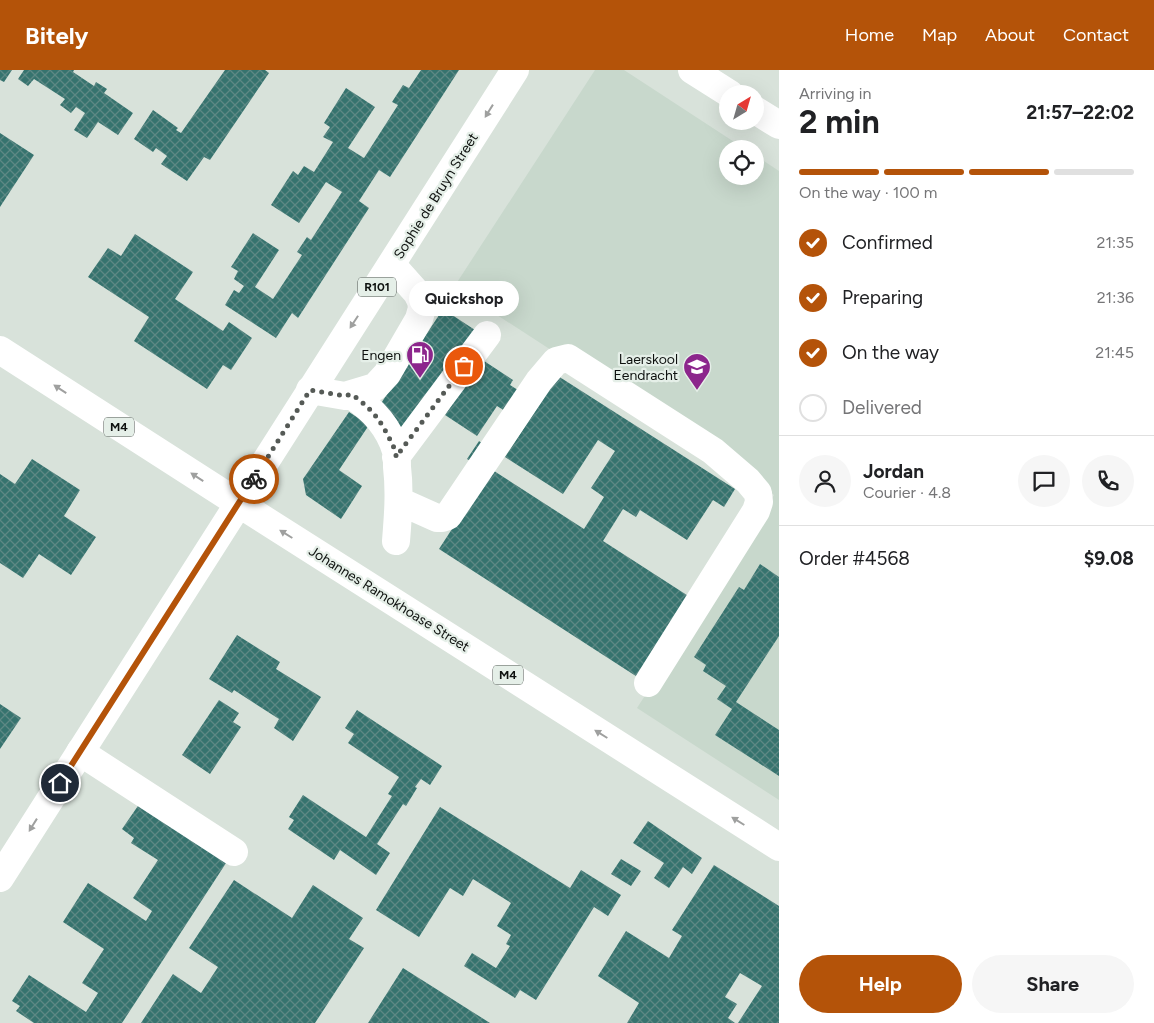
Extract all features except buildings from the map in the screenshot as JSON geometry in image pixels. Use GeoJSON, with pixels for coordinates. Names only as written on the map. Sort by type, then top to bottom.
{"type":"FeatureCollection","features":[{"type":"Feature","properties":{"kind":"main road","name":"Sophie de Bruyn Street"},"geometry":{"type":"LineString","coordinates":[[0,878],[515,70]]}},
{"type":"Feature","properties":{"kind":"main road"},"geometry":{"type":"LineString","coordinates":[[692,70],[719,87]]}},
{"type":"Feature","properties":{"kind":"main road"},"geometry":{"type":"LineString","coordinates":[[764,116],[779,125]]}},
{"type":"Feature","properties":{"kind":"main road"},"geometry":{"type":"LineString","coordinates":[[310,390],[345,396],[375,387],[387,374],[419,320],[422,308],[421,301],[411,286],[392,265]]}},
{"type":"Feature","properties":{"kind":"main road"},"geometry":{"type":"LineString","coordinates":[[396,457],[487,335]]}},
{"type":"Feature","properties":{"kind":"main road","name":"Johannes Ramokhoase Street"},"geometry":{"type":"LineString","coordinates":[[0,350],[779,847]]}},
{"type":"Feature","properties":{"kind":"main road"},"geometry":{"type":"LineString","coordinates":[[399,500],[437,518],[448,516],[539,381],[556,361],[568,358],[713,452],[748,481],[758,493],[759,502],[756,511],[648,683]]}},
{"type":"Feature","properties":{"kind":"main road"},"geometry":{"type":"LineString","coordinates":[[351,394],[364,403],[382,422],[396,452],[399,500],[396,540]]}},
{"type":"Feature","properties":{"kind":"main road"},"geometry":{"type":"LineString","coordinates":[[80,752],[234,852]]}},
{"type":"Feature","properties":{"kind":"shaded area","name":"Laerskool Eendracht"},"geometry":{"type":"Polygon","coordinates":[[[595,70],[624,70],[731,140],[719,140],[719,185],[764,185],[764,161],[779,171],[779,800],[637,708],[774,495],[454,287],[595,70]]]}},
{"type":"Feature","properties":{"kind":"way so far"},"geometry":{"type":"LineString","coordinates":[[254,479],[310,390],[345,396],[351,394],[364,403],[382,422],[396,452],[396,457],[464,366]]}},
{"type":"Feature","properties":{"kind":"place","name":"Quickshop"},"geometry":{"type":"Point","coordinates":[464,366]}},
{"type":"Feature","properties":{"kind":"place","name":"Engen"},"geometry":{"type":"Point","coordinates":[420,379]}},
{"type":"Feature","properties":{"kind":"place","name":"Laerskool Eendracht"},"geometry":{"type":"Point","coordinates":[697,391]}},
{"type":"Feature","properties":{"kind":"route"},"geometry":{"type":"LineString","coordinates":[[60,783],[254,479]]}}]}
